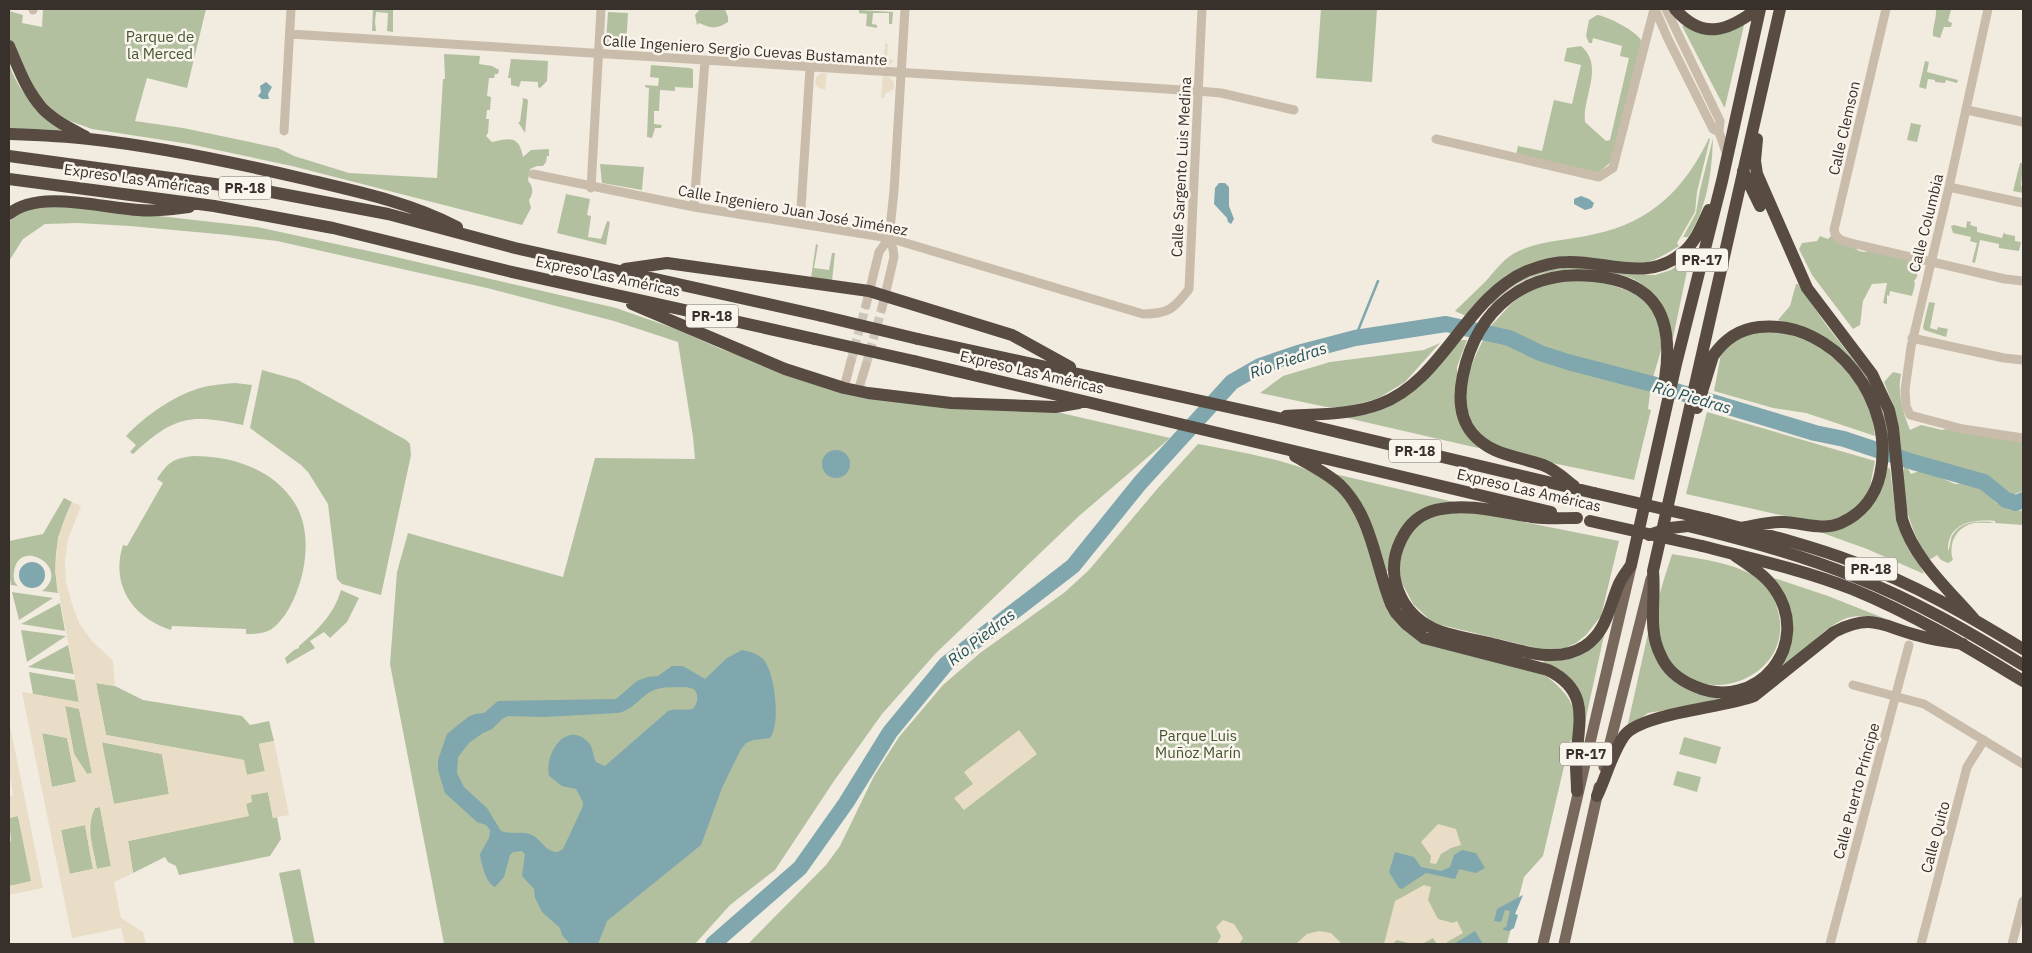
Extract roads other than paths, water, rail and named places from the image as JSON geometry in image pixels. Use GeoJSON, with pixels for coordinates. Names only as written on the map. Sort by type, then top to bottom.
{"type":"FeatureCollection","features":[{"type":"Feature","properties":{"kind":"highway"},"geometry":{"type":"LineString","coordinates":[[1675,9],[1688,22],[1702,28],[1720,30],[1735,24],[1758,9]]}},
{"type":"Feature","properties":{"kind":"highway","name":"PR-17"},"geometry":{"type":"LineString","coordinates":[[1631,565],[1654,467],[1672,362],[1722,181],[1758,9]]}},
{"type":"Feature","properties":{"kind":"highway","name":"PR-17"},"geometry":{"type":"LineString","coordinates":[[1653,570],[1676,472],[1704,370],[1743,171],[1765,67],[1780,9]]}},
{"type":"Feature","properties":{"kind":"highway"},"geometry":{"type":"LineString","coordinates":[[9,46],[24,80],[43,108],[56,120],[88,139]]}},
{"type":"Feature","properties":{"kind":"highway"},"geometry":{"type":"LineString","coordinates":[[1765,67],[1755,168],[1761,188],[1799,273]]}},
{"type":"Feature","properties":{"kind":"highway"},"geometry":{"type":"LineString","coordinates":[[9,134],[88,139],[183,153],[268,170],[368,194],[434,215],[477,238]]}},
{"type":"Feature","properties":{"kind":"highway","name":"Expreso Las Américas"},"geometry":{"type":"LineString","coordinates":[[9,156],[266,191],[388,214],[477,238],[918,339],[1274,417],[1655,508],[1706,525],[1739,528],[1804,545],[1893,578],[1974,619],[2023,649]]}},
{"type":"Feature","properties":{"kind":"highway"},"geometry":{"type":"LineString","coordinates":[[1739,528],[1784,522],[1816,527],[1831,526],[1840,524],[1856,514],[1869,501],[1875,491],[1883,458],[1889,410],[1872,374],[1821,309],[1782,249],[1743,171]]}},
{"type":"Feature","properties":{"kind":"highway","name":"Expreso Las Américas"},"geometry":{"type":"LineString","coordinates":[[9,178],[214,206],[333,228],[508,271],[914,361],[1583,520],[1702,546],[1801,572],[1850,588],[1914,617],[1963,644],[2023,681]]}},
{"type":"Feature","properties":{"kind":"highway"},"geometry":{"type":"LineString","coordinates":[[1581,490],[1545,466],[1495,451],[1475,436],[1464,419],[1460,386],[1465,363],[1477,333],[1500,288],[1516,277],[1542,266],[1568,262],[1642,270],[1665,264],[1681,254],[1691,244],[1704,222],[1722,181]]}},
{"type":"Feature","properties":{"kind":"highway"},"geometry":{"type":"LineString","coordinates":[[9,214],[16,208],[38,201],[141,211],[214,206]]}},
{"type":"Feature","properties":{"kind":"highway"},"geometry":{"type":"LineString","coordinates":[[617,270],[667,263],[869,291],[884,302],[1012,336],[1083,374]]}},
{"type":"Feature","properties":{"kind":"highway"},"geometry":{"type":"LineString","coordinates":[[1274,417],[1340,412],[1380,404],[1410,387],[1490,306],[1522,288],[1552,277],[1586,275],[1624,281],[1645,293],[1656,308],[1665,327],[1672,362]]}},
{"type":"Feature","properties":{"kind":"highway"},"geometry":{"type":"LineString","coordinates":[[609,293],[659,316],[785,368],[844,388],[952,403],[1055,407],[1088,402]]}},
{"type":"Feature","properties":{"kind":"highway"},"geometry":{"type":"LineString","coordinates":[[1704,370],[1717,350],[1730,338],[1742,331],[1766,326],[1788,328],[1801,332],[1835,351],[1859,378],[1887,428],[1906,534],[1919,556],[1974,619]]}},
{"type":"Feature","properties":{"kind":"highway"},"geometry":{"type":"LineString","coordinates":[[1282,449],[1326,474],[1340,484],[1351,498],[1367,529],[1391,604],[1396,613],[1416,633],[1436,642],[1548,670],[1558,675],[1566,683],[1577,700],[1581,718],[1576,763],[1577,792]]}},
{"type":"Feature","properties":{"kind":"highway"},"geometry":{"type":"LineString","coordinates":[[1583,520],[1532,517],[1483,509],[1456,507],[1428,513],[1414,521],[1404,534],[1397,548],[1394,560],[1396,588],[1403,602],[1413,613],[1435,629],[1535,654],[1559,656],[1569,654],[1584,646],[1603,628],[1619,582],[1631,565]]}},
{"type":"Feature","properties":{"kind":"highway"},"geometry":{"type":"LineString","coordinates":[[1655,508],[1672,519],[1688,526]]}},
{"type":"Feature","properties":{"kind":"highway"},"geometry":{"type":"LineString","coordinates":[[1649,535],[1670,528],[1706,525],[1796,555],[1856,577],[1920,606],[2023,665]]}},
{"type":"Feature","properties":{"kind":"highway"},"geometry":{"type":"LineString","coordinates":[[1653,570],[1655,588],[1653,632],[1662,658],[1674,674],[1686,683],[1708,692],[1731,693],[1745,688],[1768,673],[1784,649],[1788,622],[1784,605],[1773,586],[1733,554]]}},
{"type":"Feature","properties":{"kind":"highway"},"geometry":{"type":"LineString","coordinates":[[1597,796],[1620,743],[1625,734],[1632,729],[1650,720],[1739,702],[1754,696],[1834,632],[1846,626],[1868,621],[1877,622],[1919,636],[1963,644]]}},
{"type":"Feature","properties":{"kind":"main road","name":"PR-17"},"geometry":{"type":"LineString","coordinates":[[1543,944],[1631,565]]}},
{"type":"Feature","properties":{"kind":"main road","name":"PR-17"},"geometry":{"type":"LineString","coordinates":[[1564,944],[1597,796],[1653,570]]}},
{"type":"Feature","properties":{"kind":"street"},"geometry":{"type":"LineString","coordinates":[[284,131],[291,9]]}},
{"type":"Feature","properties":{"kind":"street"},"geometry":{"type":"LineString","coordinates":[[591,188],[601,9]]}},
{"type":"Feature","properties":{"kind":"street"},"geometry":{"type":"LineString","coordinates":[[884,302],[894,257],[889,238],[894,191],[905,9]]}},
{"type":"Feature","properties":{"kind":"street","name":"Calle Sargento Luis Medina"},"geometry":{"type":"LineString","coordinates":[[1161,314],[1176,306],[1189,289],[1202,9]]}},
{"type":"Feature","properties":{"kind":"street"},"geometry":{"type":"LineString","coordinates":[[1655,9],[1713,129],[1718,132]]}},
{"type":"Feature","properties":{"kind":"street"},"geometry":{"type":"LineString","coordinates":[[1436,139],[1599,177],[1613,168],[1655,9]]}},
{"type":"Feature","properties":{"kind":"street"},"geometry":{"type":"LineString","coordinates":[[1666,9],[1720,121],[1718,132],[1728,155]]}},
{"type":"Feature","properties":{"kind":"street","name":"Calle Clemson"},"geometry":{"type":"LineString","coordinates":[[1886,9],[1834,230],[1838,238],[1851,243],[1930,262]]}},
{"type":"Feature","properties":{"kind":"street","name":"Calle Columbia"},"geometry":{"type":"LineString","coordinates":[[1988,9],[1967,110],[1912,338],[1906,406],[1910,416],[1963,429],[2023,438]]}},
{"type":"Feature","properties":{"kind":"street","name":"Calle Ingeniero Sergio Cuevas Bustamante"},"geometry":{"type":"LineString","coordinates":[[290,34],[1198,91],[1221,93],[1294,110]]}},
{"type":"Feature","properties":{"kind":"street"},"geometry":{"type":"LineString","coordinates":[[694,208],[705,60]]}},
{"type":"Feature","properties":{"kind":"street"},"geometry":{"type":"LineString","coordinates":[[800,224],[810,68]]}},
{"type":"Feature","properties":{"kind":"street"},"geometry":{"type":"LineString","coordinates":[[1967,110],[2023,122]]}},
{"type":"Feature","properties":{"kind":"street","name":"Calle Ingeniero Juan José Jiménez"},"geometry":{"type":"LineString","coordinates":[[533,174],[591,188],[694,208],[889,238],[1143,314],[1161,314]]}},
{"type":"Feature","properties":{"kind":"street"},"geometry":{"type":"LineString","coordinates":[[1949,187],[2023,203]]}},
{"type":"Feature","properties":{"kind":"street"},"geometry":{"type":"LineString","coordinates":[[866,305],[879,252],[889,238]]}},
{"type":"Feature","properties":{"kind":"street"},"geometry":{"type":"LineString","coordinates":[[1930,262],[2005,279],[2023,281]]}},
{"type":"Feature","properties":{"kind":"street"},"geometry":{"type":"LineString","coordinates":[[1912,338],[2004,358],[2023,360]]}},
{"type":"Feature","properties":{"kind":"street"},"geometry":{"type":"LineString","coordinates":[[844,388],[851,362]]}},
{"type":"Feature","properties":{"kind":"street"},"geometry":{"type":"LineString","coordinates":[[858,391],[866,365]]}},
{"type":"Feature","properties":{"kind":"street","name":"Calle Puerto Príncipe"},"geometry":{"type":"LineString","coordinates":[[1830,944],[1910,645]]}},
{"type":"Feature","properties":{"kind":"street"},"geometry":{"type":"LineString","coordinates":[[1853,685],[1924,704],[2023,764]]}},
{"type":"Feature","properties":{"kind":"street","name":"Calle Quito"},"geometry":{"type":"LineString","coordinates":[[1921,944],[1967,767],[1984,740]]}},
{"type":"Feature","properties":{"kind":"street"},"geometry":{"type":"LineString","coordinates":[[2012,944],[2023,902]]}},
{"type":"Feature","properties":{"kind":"water"},"geometry":{"type":"Polygon","coordinates":[[[266,82],[272,87],[268,94],[269,99],[262,99],[258,96],[261,92],[260,86],[266,82]]]}},
{"type":"Feature","properties":{"kind":"water"},"geometry":{"type":"Polygon","coordinates":[[[1219,183],[1225,183],[1229,187],[1229,206],[1234,219],[1231,224],[1214,204],[1215,188],[1219,183]]]}},
{"type":"Feature","properties":{"kind":"water"},"geometry":{"type":"Polygon","coordinates":[[[1581,196],[1594,203],[1592,208],[1585,210],[1574,204],[1574,199],[1581,196]]]}},
{"type":"Feature","properties":{"kind":"water"},"geometry":{"type":"Polygon","coordinates":[[[836,450],[846,454],[850,464],[846,474],[836,478],[826,474],[822,464],[826,454],[836,450]]]}},
{"type":"Feature","properties":{"kind":"water"},"geometry":{"type":"Polygon","coordinates":[[[32,562],[41,566],[45,575],[41,584],[32,588],[23,584],[19,575],[23,566],[32,562]]]}},
{"type":"Feature","properties":{"kind":"water"},"geometry":{"type":"Polygon","coordinates":[[[742,650],[759,656],[767,666],[771,675],[776,710],[775,722],[770,738],[753,740],[746,743],[740,751],[722,788],[701,845],[607,921],[598,944],[570,944],[562,935],[560,928],[542,912],[535,898],[534,889],[522,876],[525,854],[522,851],[513,852],[510,855],[504,877],[495,887],[489,882],[484,873],[480,854],[489,838],[490,830],[486,825],[477,822],[445,793],[438,770],[438,760],[447,734],[468,717],[484,713],[498,701],[616,699],[637,681],[658,676],[672,666],[683,666],[705,679],[727,658],[742,650]],[[686,687],[654,690],[628,709],[618,713],[544,717],[508,716],[492,729],[469,743],[458,757],[457,773],[464,787],[487,808],[501,831],[530,834],[548,849],[558,852],[563,849],[583,806],[583,802],[576,789],[562,786],[549,776],[550,758],[559,742],[565,737],[573,735],[581,737],[589,743],[596,762],[605,766],[668,711],[693,709],[697,699],[694,689],[686,687]]]}},
{"type":"Feature","properties":{"kind":"water"},"geometry":{"type":"Polygon","coordinates":[[[1462,850],[1476,853],[1485,868],[1476,873],[1459,869],[1455,879],[1426,873],[1402,889],[1399,888],[1389,872],[1395,852],[1414,857],[1421,867],[1441,871],[1450,867],[1454,855],[1462,850]]]}},
{"type":"Feature","properties":{"kind":"water"},"geometry":{"type":"Polygon","coordinates":[[[1523,895],[1515,914],[1518,915],[1514,928],[1509,931],[1503,930],[1504,927],[1506,928],[1510,911],[1505,910],[1501,922],[1494,921],[1497,909],[1523,895]]]}},
{"type":"Feature","properties":{"kind":"water"},"geometry":{"type":"Polygon","coordinates":[[[1475,931],[1483,944],[1454,944],[1475,931]]]}},
{"type":"Feature","properties":{"kind":"waterway"},"geometry":{"type":"LineString","coordinates":[[1355,338],[1378,281]]}},
{"type":"Feature","properties":{"kind":"waterway","name":"Río Piedras"},"geometry":{"type":"LineString","coordinates":[[713,944],[800,868],[846,803],[890,732],[946,664],[1073,566],[1140,483],[1232,382],[1260,366],[1298,353],[1355,338],[1446,324],[1509,338],[1540,353],[1568,362],[1652,384],[1815,433],[1844,439],[1913,462],[1984,482],[2006,500],[2016,503],[2023,500]]}},
{"type":"Feature","properties":{"kind":"tunnel"},"geometry":{"type":"LineString","coordinates":[[851,361],[866,305]]}},
{"type":"Feature","properties":{"kind":"tunnel"},"geometry":{"type":"LineString","coordinates":[[866,365],[882,308]]}},
{"type":"Feature","properties":{"kind":"park label","name":"Parque de la Merced"},"geometry":{"type":"Point","coordinates":[160,44]}},
{"type":"Feature","properties":{"kind":"park label","name":"Parque Luis Muñoz Marín"},"geometry":{"type":"Point","coordinates":[1198,744]}}]}
